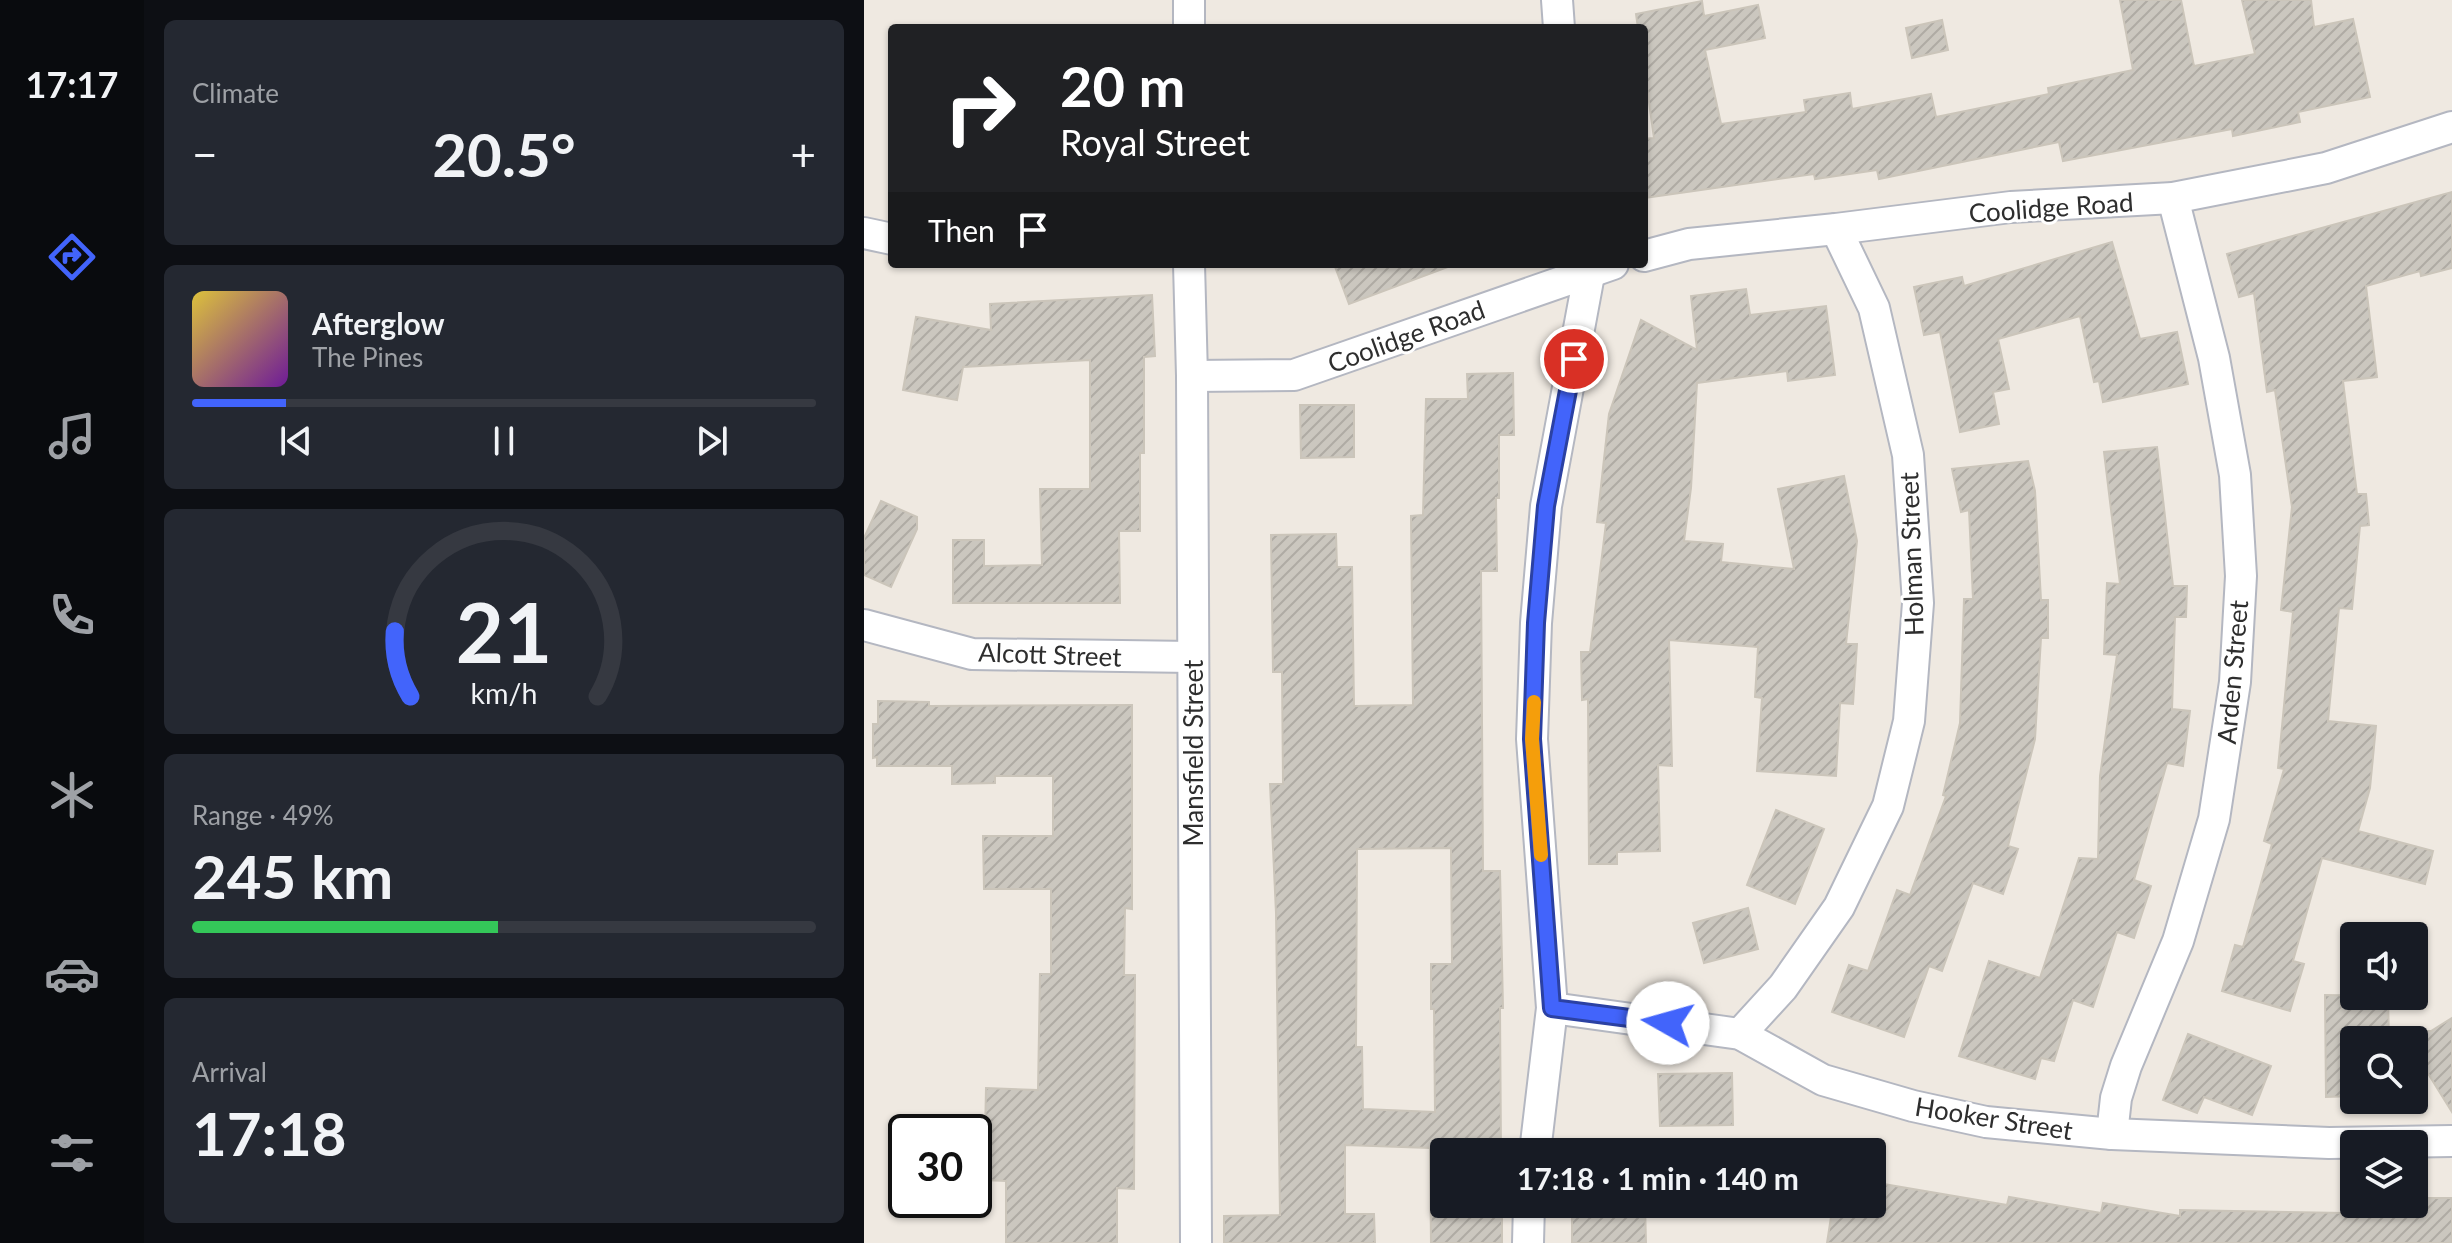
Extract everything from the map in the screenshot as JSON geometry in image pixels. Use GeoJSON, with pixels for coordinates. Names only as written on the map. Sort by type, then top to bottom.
{"type":"FeatureCollection","features":[{"type":"Feature","properties":{"kind":"street"},"geometry":{"type":"LineString","coordinates":[[1189,0],[1189,24]]}},
{"type":"Feature","properties":{"kind":"street"},"geometry":{"type":"LineString","coordinates":[[1557,0],[1559,24]]}},
{"type":"Feature","properties":{"kind":"street","name":"Coolidge Road"},"geometry":{"type":"LineString","coordinates":[[1648,255],[1689,244],[2011,207],[2173,198],[2326,168],[2452,127]]}},
{"type":"Feature","properties":{"kind":"street","name":"Arden Street"},"geometry":{"type":"LineString","coordinates":[[2112,1134],[2120,1082],[2178,941],[2214,819],[2235,682],[2241,576],[2235,475],[2214,358],[2173,198]]}},
{"type":"Feature","properties":{"kind":"street","name":"Holman Street"},"geometry":{"type":"LineString","coordinates":[[1740,1034],[1783,987],[1839,907],[1888,806],[1909,721],[1918,603],[1908,455],[1874,308],[1836,229]]}},
{"type":"Feature","properties":{"kind":"street"},"geometry":{"type":"LineString","coordinates":[[864,233],[888,238]]}},
{"type":"Feature","properties":{"kind":"street","name":"Mansfield Street"},"geometry":{"type":"LineString","coordinates":[[1189,268],[1196,1243]]}},
{"type":"Feature","properties":{"kind":"street","name":"Coolidge Road"},"geometry":{"type":"LineString","coordinates":[[1192,376],[1294,375],[1592,268]]}},
{"type":"Feature","properties":{"kind":"street"},"geometry":{"type":"LineString","coordinates":[[1537,1138],[1552,1008],[1532,739],[1536,623],[1546,506],[1598,268]]}},
{"type":"Feature","properties":{"kind":"street","name":"Alcott Street"},"geometry":{"type":"LineString","coordinates":[[864,625],[972,654],[1192,657]]}},
{"type":"Feature","properties":{"kind":"street","name":"Hooker Street"},"geometry":{"type":"LineString","coordinates":[[1552,1008],[1740,1034],[1823,1080],[1913,1106],[1999,1124],[2112,1134],[2329,1143],[2452,1141]]}},
{"type":"Feature","properties":{"kind":"street"},"geometry":{"type":"LineString","coordinates":[[1528,1243],[1529,1218]]}},
{"type":"Feature","properties":{"kind":"building"},"geometry":{"type":"Polygon","coordinates":[[[2120,0],[2181,0],[2194,66],[2255,54],[2242,0],[2311,0],[2314,27],[2353,19],[2370,97],[2298,112],[2300,122],[2233,136],[2232,129],[2063,161],[2059,142],[1879,179],[1877,170],[1815,179],[1814,174],[1648,197],[1648,139],[1654,138],[1648,95],[1648,24],[1637,24],[1636,14],[1702,1],[1704,16],[1758,5],[1765,38],[1705,50],[1721,124],[1806,112],[1804,100],[1850,93],[1852,109],[1931,94],[1936,117],[2049,94],[2048,88],[2133,70],[2120,0]]]}},
{"type":"Feature","properties":{"kind":"building"},"geometry":{"type":"Polygon","coordinates":[[[1942,20],[1948,50],[1912,58],[1906,28],[1942,20]]]}},
{"type":"Feature","properties":{"kind":"building"},"geometry":{"type":"Polygon","coordinates":[[[2452,192],[2452,268],[2421,276],[2420,271],[2366,286],[2377,377],[2343,381],[2357,494],[2366,494],[2369,525],[2360,526],[2352,609],[2339,608],[2328,721],[2376,726],[2370,788],[2358,831],[2433,851],[2425,884],[2322,858],[2293,961],[2304,964],[2290,1011],[2222,991],[2235,945],[2243,947],[2272,844],[2264,841],[2284,769],[2278,768],[2293,612],[2281,610],[2292,507],[2275,390],[2267,392],[2254,293],[2239,297],[2227,254],[2452,192]]]}},
{"type":"Feature","properties":{"kind":"building"},"geometry":{"type":"Polygon","coordinates":[[[2112,242],[2140,339],[2177,332],[2188,384],[2103,402],[2099,381],[2094,382],[2080,316],[1998,339],[2009,389],[1993,392],[1999,424],[1960,432],[1940,332],[1924,335],[1914,287],[1962,277],[1964,286],[2112,242]]]}},
{"type":"Feature","properties":{"kind":"building"},"geometry":{"type":"Polygon","coordinates":[[[1336,268],[1445,268],[1349,304],[1336,268]]]}},
{"type":"Feature","properties":{"kind":"building"},"geometry":{"type":"Polygon","coordinates":[[[1746,289],[1750,315],[1826,306],[1835,375],[1788,381],[1787,371],[1697,383],[1691,488],[1684,541],[1723,544],[1721,562],[1794,569],[1778,489],[1844,476],[1857,541],[1846,644],[1857,644],[1853,704],[1840,703],[1836,776],[1757,771],[1762,698],[1755,697],[1758,647],[1669,640],[1672,766],[1658,765],[1660,851],[1617,852],[1617,864],[1589,864],[1588,699],[1582,700],[1581,652],[1590,652],[1606,523],[1597,522],[1609,414],[1641,320],[1697,350],[1691,296],[1746,289]]]}},
{"type":"Feature","properties":{"kind":"building"},"geometry":{"type":"Polygon","coordinates":[[[1152,295],[1155,356],[1144,357],[1140,531],[1119,531],[1120,603],[953,603],[953,540],[984,540],[984,566],[1042,565],[1040,489],[1090,489],[1090,360],[963,367],[957,400],[903,390],[916,317],[991,330],[990,304],[1152,295]]]}},
{"type":"Feature","properties":{"kind":"building"},"geometry":{"type":"Polygon","coordinates":[[[1513,373],[1514,435],[1499,435],[1497,571],[1481,571],[1483,871],[1500,871],[1503,1008],[1500,1008],[1501,1138],[1430,1138],[1430,1148],[1345,1145],[1345,1214],[1374,1214],[1375,1243],[1224,1243],[1224,1216],[1280,1215],[1276,913],[1270,784],[1283,784],[1282,672],[1273,672],[1271,535],[1336,534],[1337,567],[1352,567],[1354,706],[1413,705],[1411,516],[1423,515],[1426,399],[1468,399],[1467,374],[1513,373]],[[1451,848],[1357,849],[1356,1047],[1362,1047],[1363,1109],[1435,1112],[1431,964],[1452,964],[1451,848]]]}},
{"type":"Feature","properties":{"kind":"building"},"geometry":{"type":"Polygon","coordinates":[[[1300,405],[1354,405],[1354,457],[1301,458],[1300,405]]]}},
{"type":"Feature","properties":{"kind":"building"},"geometry":{"type":"Polygon","coordinates":[[[2157,447],[2173,586],[2187,586],[2186,617],[2175,617],[2172,709],[2190,711],[2183,766],[2167,763],[2134,880],[2151,886],[2134,938],[2117,932],[2093,1007],[2073,1000],[2054,1061],[2041,1058],[2035,1079],[1959,1056],[1989,961],[2040,978],[2079,858],[2098,859],[2100,776],[2117,655],[2104,654],[2107,583],[2120,584],[2104,452],[2157,447]]]}},
{"type":"Feature","properties":{"kind":"building"},"geometry":{"type":"Polygon","coordinates":[[[2028,461],[2035,491],[2041,600],[2048,600],[2048,638],[2041,638],[2035,739],[2008,846],[2018,849],[2003,894],[1973,883],[1942,971],[1929,966],[1904,1037],[1832,1012],[1849,965],[1868,971],[1897,890],[1910,895],[1946,796],[1943,795],[1960,723],[1964,599],[1973,599],[1969,510],[1961,512],[1952,469],[2028,461]]]}},
{"type":"Feature","properties":{"kind":"building"},"geometry":{"type":"Polygon","coordinates":[[[881,501],[917,517],[917,529],[891,587],[864,575],[864,538],[881,501]]]}},
{"type":"Feature","properties":{"kind":"building"},"geometry":{"type":"Polygon","coordinates":[[[878,701],[929,702],[929,706],[1132,705],[1132,909],[1125,908],[1124,975],[1135,975],[1134,1189],[1117,1188],[1117,1243],[1006,1243],[1006,1181],[992,1180],[992,1114],[985,1114],[986,1088],[1038,1090],[1040,974],[1051,974],[1051,889],[984,889],[983,836],[1053,836],[1053,776],[995,776],[995,783],[952,784],[952,766],[877,766],[877,757],[873,758],[873,724],[878,724],[878,701]]]}},
{"type":"Feature","properties":{"kind":"building"},"geometry":{"type":"Polygon","coordinates":[[[1776,810],[1824,829],[1795,904],[1747,885],[1776,810]]]}},
{"type":"Feature","properties":{"kind":"building"},"geometry":{"type":"Polygon","coordinates":[[[1748,908],[1758,949],[1704,963],[1693,923],[1748,908]]]}},
{"type":"Feature","properties":{"kind":"building"},"geometry":{"type":"Polygon","coordinates":[[[2325,995],[2340,995],[2340,1010],[2388,1010],[2389,1026],[2340,1026],[2340,1096],[2326,1097],[2325,995]]]}},
{"type":"Feature","properties":{"kind":"building"},"geometry":{"type":"Polygon","coordinates":[[[2452,1018],[2452,1112],[2428,1073],[2428,1031],[2452,1018]]]}},
{"type":"Feature","properties":{"kind":"building"},"geometry":{"type":"Polygon","coordinates":[[[2188,1034],[2271,1066],[2252,1115],[2204,1097],[2197,1113],[2163,1100],[2188,1034]]]}},
{"type":"Feature","properties":{"kind":"building"},"geometry":{"type":"Polygon","coordinates":[[[1732,1073],[1733,1125],[1660,1126],[1658,1074],[1732,1073]]]}},
{"type":"Feature","properties":{"kind":"building"},"geometry":{"type":"Polygon","coordinates":[[[1886,1184],[2007,1205],[2009,1197],[2101,1213],[2103,1203],[2180,1216],[2180,1210],[2340,1213],[2340,1218],[2428,1218],[2428,1198],[2452,1198],[2452,1243],[1827,1243],[1831,1218],[1886,1218],[1886,1184]]]}},
{"type":"Feature","properties":{"kind":"building"},"geometry":{"type":"Polygon","coordinates":[[[1431,1218],[1502,1218],[1502,1243],[1431,1243],[1431,1218]]]}},
{"type":"Feature","properties":{"kind":"building"},"geometry":{"type":"Polygon","coordinates":[[[1572,1218],[1645,1218],[1646,1243],[1572,1243],[1572,1218]]]}},
{"type":"Feature","properties":{"kind":"slow traffic"},"geometry":{"type":"LineString","coordinates":[[1534,702],[1532,739],[1541,855]]}},
{"type":"Feature","properties":{"kind":"route"},"geometry":{"type":"LineString","coordinates":[[1574,359],[1546,506],[1536,623],[1532,739],[1552,1008],[1668,1023]]}}]}
